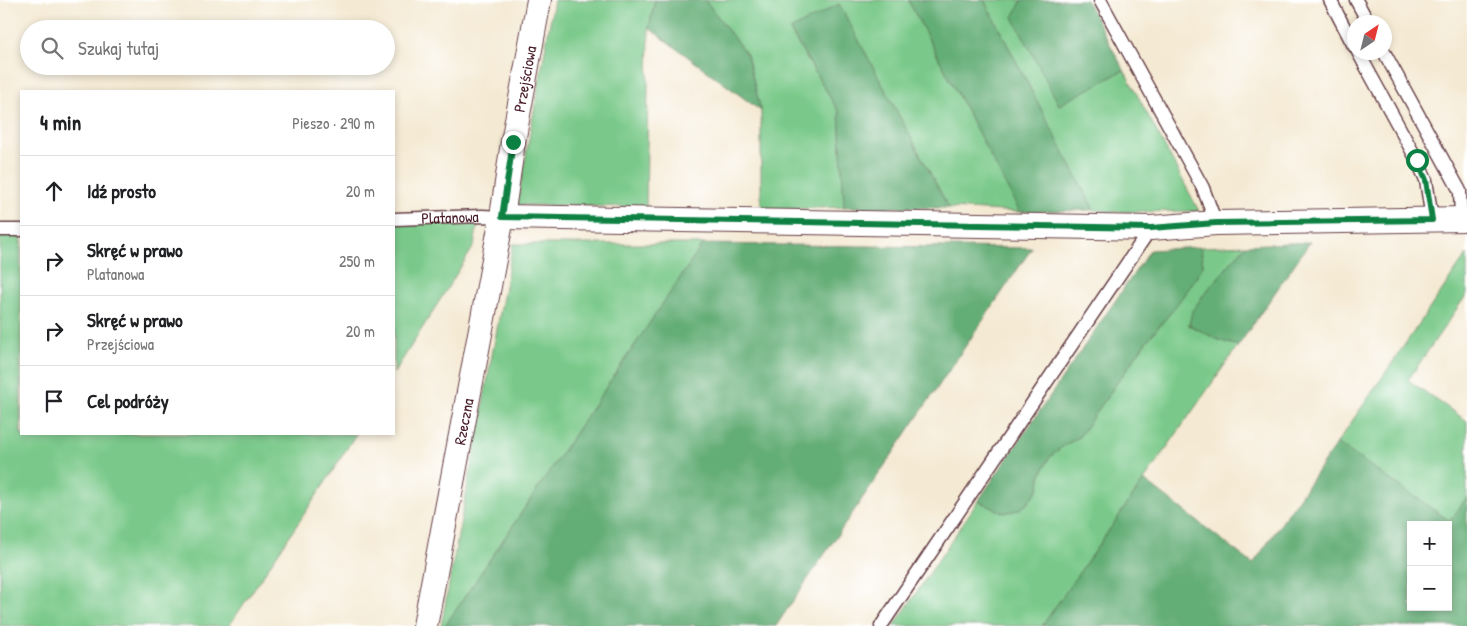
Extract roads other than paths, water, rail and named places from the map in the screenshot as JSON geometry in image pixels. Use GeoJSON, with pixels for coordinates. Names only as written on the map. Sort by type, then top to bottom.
{"type":"FeatureCollection","features":[{"type":"Feature","properties":{"kind":"street","name":"Przejściowa"},"geometry":{"type":"LineString","coordinates":[[502,217],[513,142],[539,0]]}},
{"type":"Feature","properties":{"kind":"street","name":"Platanowa"},"geometry":{"type":"LineString","coordinates":[[502,217],[1151,228],[1216,223],[1464,219]]}},
{"type":"Feature","properties":{"kind":"street","name":"Rzeczna"},"geometry":{"type":"LineString","coordinates":[[425,626],[502,217]]}},
{"type":"Feature","properties":{"kind":"lane"},"geometry":{"type":"LineString","coordinates":[[1100,0],[1203,188],[1216,223]]}},
{"type":"Feature","properties":{"kind":"lane"},"geometry":{"type":"LineString","coordinates":[[1330,0],[1347,33]]}},
{"type":"Feature","properties":{"kind":"lane"},"geometry":{"type":"LineString","coordinates":[[1356,0],[1364,15]]}},
{"type":"Feature","properties":{"kind":"lane"},"geometry":{"type":"LineString","coordinates":[[1362,60],[1426,180],[1432,220]]}},
{"type":"Feature","properties":{"kind":"lane"},"geometry":{"type":"LineString","coordinates":[[1388,60],[1460,191],[1464,219]]}},
{"type":"Feature","properties":{"kind":"lane","name":"Platanowa"},"geometry":{"type":"LineString","coordinates":[[395,219],[502,217]]}},
{"type":"Feature","properties":{"kind":"lane"},"geometry":{"type":"LineString","coordinates":[[881,626],[1151,228]]}},
{"type":"Feature","properties":{"kind":"lane"},"geometry":{"type":"LineString","coordinates":[[0,230],[20,230]]}}]}
